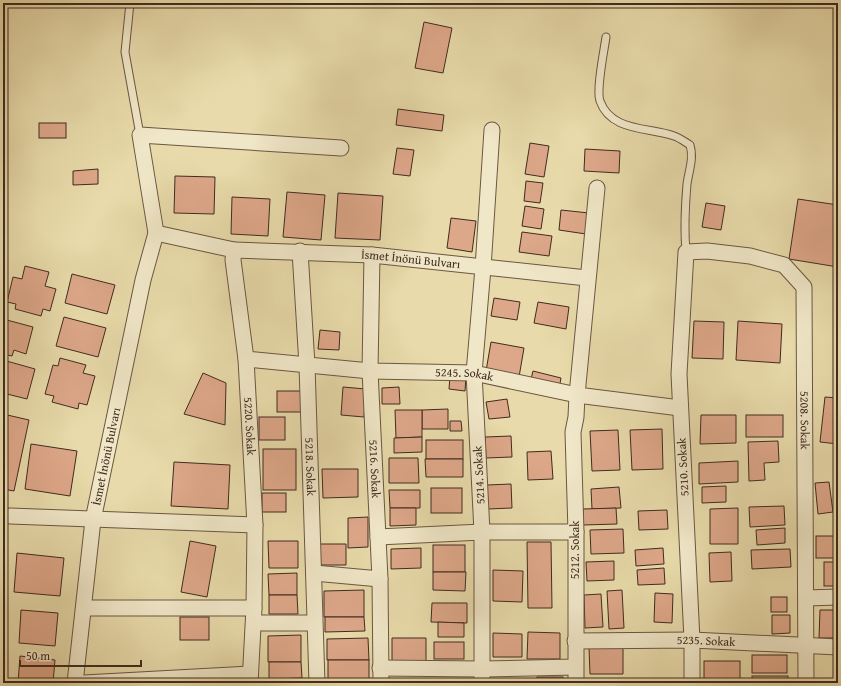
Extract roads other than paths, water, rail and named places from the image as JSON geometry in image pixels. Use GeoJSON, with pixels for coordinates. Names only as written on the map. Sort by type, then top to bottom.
{"type":"FeatureCollection","features":[{"type":"Feature","properties":{"kind":"street","name":"5214. Sokak"},"geometry":{"type":"LineString","coordinates":[[482,676],[482,532],[474,373],[483,268],[492,130]]}},
{"type":"Feature","properties":{"kind":"street"},"geometry":{"type":"LineString","coordinates":[[234,250],[156,234],[140,135],[341,148]]}},
{"type":"Feature","properties":{"kind":"street","name":"5212. Sokak"},"geometry":{"type":"LineString","coordinates":[[576,683],[576,532],[573,432],[576,417],[576,395],[597,188]]}},
{"type":"Feature","properties":{"kind":"street","name":"İsmet İnönü Bulvarı"},"geometry":{"type":"LineString","coordinates":[[75,683],[93,520],[143,280],[156,234]]}},
{"type":"Feature","properties":{"kind":"street","name":"İsmet İnönü Bulvarı"},"geometry":{"type":"LineString","coordinates":[[234,250],[300,251],[372,255],[587,278]]}},
{"type":"Feature","properties":{"kind":"street","name":"5220. Sokak"},"geometry":{"type":"LineString","coordinates":[[234,250],[233,260],[246,359],[255,525],[254,624],[250,679]]}},
{"type":"Feature","properties":{"kind":"street","name":"5218. Sokak"},"geometry":{"type":"LineString","coordinates":[[300,251],[307,365],[317,683]]}},
{"type":"Feature","properties":{"kind":"street","name":"5208. Sokak"},"geometry":{"type":"LineString","coordinates":[[686,252],[707,251],[750,256],[784,265],[804,287],[806,683]]}},
{"type":"Feature","properties":{"kind":"street","name":"5210. Sokak"},"geometry":{"type":"LineString","coordinates":[[686,252],[679,374],[692,640],[692,683]]}},
{"type":"Feature","properties":{"kind":"street","name":"5216. Sokak"},"geometry":{"type":"LineString","coordinates":[[372,255],[370,372],[380,579],[381,683]]}},
{"type":"Feature","properties":{"kind":"street","name":"5245. Sokak"},"geometry":{"type":"LineString","coordinates":[[246,359],[370,372],[474,373],[576,395],[680,408]]}},
{"type":"Feature","properties":{"kind":"street"},"geometry":{"type":"LineString","coordinates":[[10,516],[255,525]]}},
{"type":"Feature","properties":{"kind":"street"},"geometry":{"type":"LineString","coordinates":[[378,537],[482,532],[576,532]]}},
{"type":"Feature","properties":{"kind":"street"},"geometry":{"type":"LineString","coordinates":[[314,573],[380,579]]}},
{"type":"Feature","properties":{"kind":"street"},"geometry":{"type":"LineString","coordinates":[[806,598],[838,597]]}},
{"type":"Feature","properties":{"kind":"street"},"geometry":{"type":"LineString","coordinates":[[84,608],[254,608]]}},
{"type":"Feature","properties":{"kind":"street"},"geometry":{"type":"LineString","coordinates":[[254,624],[314,623]]}},
{"type":"Feature","properties":{"kind":"street","name":"5235. Sokak"},"geometry":{"type":"LineString","coordinates":[[575,641],[692,640],[805,644],[838,647]]}},
{"type":"Feature","properties":{"kind":"street"},"geometry":{"type":"LineString","coordinates":[[380,668],[482,676],[575,667]]}},
{"type":"Feature","properties":{"kind":"street"},"geometry":{"type":"LineString","coordinates":[[84,683],[250,679]]}},
{"type":"Feature","properties":{"kind":"lane"},"geometry":{"type":"LineString","coordinates":[[130,3],[125,52],[140,135]]}},
{"type":"Feature","properties":{"kind":"lane"},"geometry":{"type":"LineString","coordinates":[[606,37],[599,101],[609,116],[626,125],[674,136],[690,144],[693,154],[688,182],[684,229],[686,252]]}}]}
